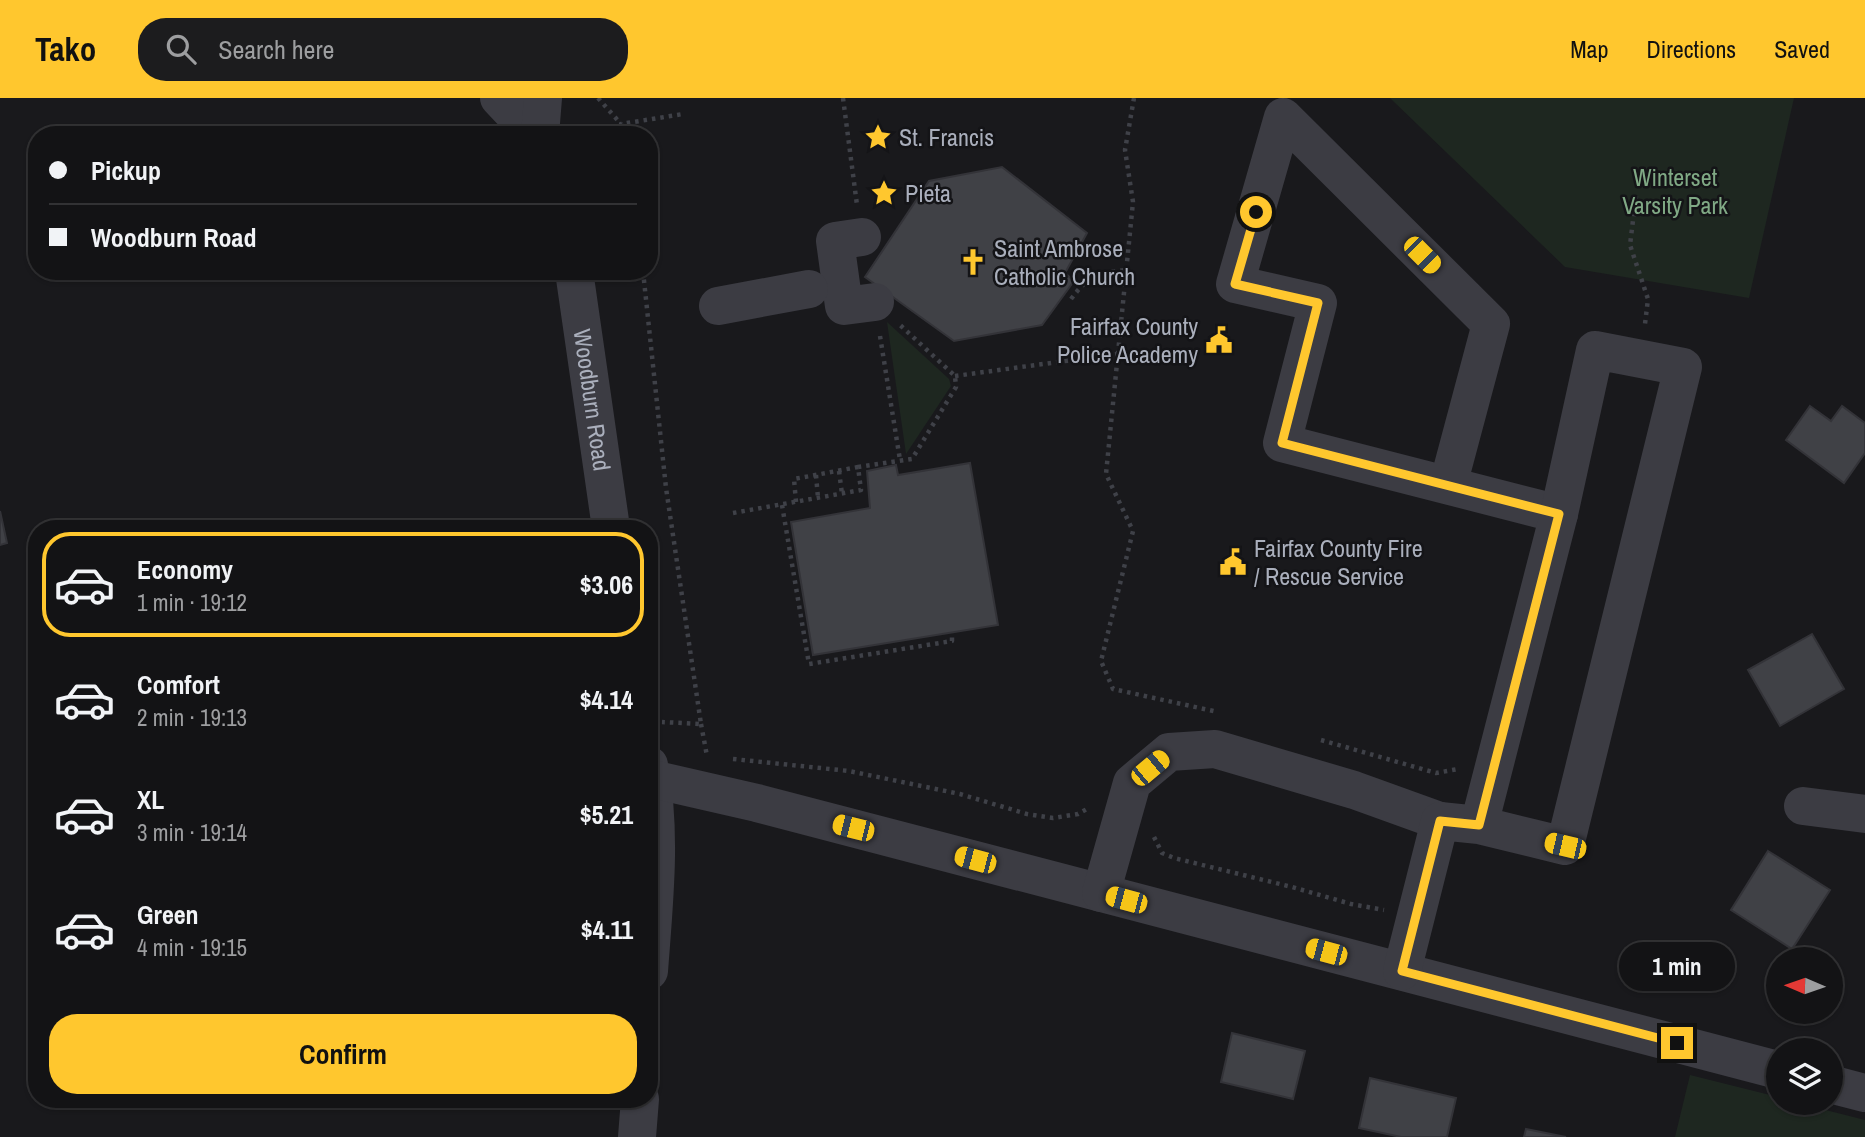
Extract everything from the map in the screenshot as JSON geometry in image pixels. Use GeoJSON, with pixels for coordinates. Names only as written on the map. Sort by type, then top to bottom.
{"type":"FeatureCollection","features":[{"type":"Feature","properties":{"kind":"street"},"geometry":{"type":"LineString","coordinates":[[499,98],[525,126]]}},
{"type":"Feature","properties":{"kind":"street"},"geometry":{"type":"LineString","coordinates":[[540,126],[542,98]]}},
{"type":"Feature","properties":{"kind":"street"},"geometry":{"type":"LineString","coordinates":[[1448,485],[1491,324],[1283,117],[1235,284],[1318,303],[1282,443],[1559,514]]}},
{"type":"Feature","properties":{"kind":"street"},"geometry":{"type":"LineString","coordinates":[[862,237],[835,241],[844,306],[875,302]]}},
{"type":"Feature","properties":{"kind":"street","name":"Woodburn Road"},"geometry":{"type":"LineString","coordinates":[[576,280],[610,520]]}},
{"type":"Feature","properties":{"kind":"street"},"geometry":{"type":"LineString","coordinates":[[718,306],[809,289]]}},
{"type":"Feature","properties":{"kind":"street"},"geometry":{"type":"LineString","coordinates":[[1101,893],[1132,783],[1169,752],[1215,749],[1354,790],[1440,821],[1479,825],[1565,846],[1683,367],[1595,350],[1559,514],[1479,825]]}},
{"type":"Feature","properties":{"kind":"street"},"geometry":{"type":"LineString","coordinates":[[658,774],[757,803],[1766,1067]]}},
{"type":"Feature","properties":{"kind":"street"},"geometry":{"type":"LineString","coordinates":[[1803,806],[1865,814]]}},
{"type":"Feature","properties":{"kind":"street"},"geometry":{"type":"LineString","coordinates":[[1402,971],[1440,821]]}},
{"type":"Feature","properties":{"kind":"street"},"geometry":{"type":"LineString","coordinates":[[1843,1087],[1865,1093]]}},
{"type":"Feature","properties":{"kind":"street"},"geometry":{"type":"LineString","coordinates":[[637,1137],[639,1108]]}},
{"type":"Feature","properties":{"kind":"path"},"geometry":{"type":"LineString","coordinates":[[598,98],[621,124],[683,114]]}},
{"type":"Feature","properties":{"kind":"path"},"geometry":{"type":"LineString","coordinates":[[843,98],[862,237]]}},
{"type":"Feature","properties":{"kind":"path"},"geometry":{"type":"LineString","coordinates":[[1133,99],[1125,150],[1133,202],[1106,474],[1133,531],[1101,662],[1113,689],[1203,707],[1228,715]]}},
{"type":"Feature","properties":{"kind":"path"},"geometry":{"type":"LineString","coordinates":[[1636,196],[1630,245],[1648,299],[1642,359]]}},
{"type":"Feature","properties":{"kind":"path"},"geometry":{"type":"LineString","coordinates":[[1070,299],[1085,281],[1102,273],[1127,270]]}},
{"type":"Feature","properties":{"kind":"path"},"geometry":{"type":"LineString","coordinates":[[644,280],[666,488],[707,756],[849,771],[960,794],[1027,814],[1054,818],[1078,814],[1096,804]]}},
{"type":"Feature","properties":{"kind":"path"},"geometry":{"type":"LineString","coordinates":[[796,502],[794,479],[912,458],[956,387],[955,376],[875,302]]}},
{"type":"Feature","properties":{"kind":"path"},"geometry":{"type":"LineString","coordinates":[[875,302],[900,460]]}},
{"type":"Feature","properties":{"kind":"path"},"geometry":{"type":"LineString","coordinates":[[955,376],[1117,354]]}},
{"type":"Feature","properties":{"kind":"path"},"geometry":{"type":"LineString","coordinates":[[733,513],[861,491],[858,467]]}},
{"type":"Feature","properties":{"kind":"path"},"geometry":{"type":"LineString","coordinates":[[839,470],[842,494]]}},
{"type":"Feature","properties":{"kind":"path"},"geometry":{"type":"LineString","coordinates":[[816,474],[818,498]]}},
{"type":"Feature","properties":{"kind":"path"},"geometry":{"type":"LineString","coordinates":[[782,505],[809,664],[952,641],[951,633]]}},
{"type":"Feature","properties":{"kind":"path"},"geometry":{"type":"LineString","coordinates":[[1191,712],[1203,707]]}},
{"type":"Feature","properties":{"kind":"path"},"geometry":{"type":"LineString","coordinates":[[662,722],[701,724]]}},
{"type":"Feature","properties":{"kind":"path"},"geometry":{"type":"LineString","coordinates":[[1319,740],[1436,773],[1458,769],[1467,760]]}},
{"type":"Feature","properties":{"kind":"path"},"geometry":{"type":"LineString","coordinates":[[1152,833],[1162,853],[1174,858],[1351,904],[1416,915]]}},
{"type":"Feature","properties":{"kind":"green space","name":"Winterset Varsity Park"},"geometry":{"type":"Polygon","coordinates":[[[1390,98],[1794,98],[1749,298],[1565,267],[1390,98]]]}},
{"type":"Feature","properties":{"kind":"green space"},"geometry":{"type":"Polygon","coordinates":[[[887,322],[949,379],[951,386],[906,454],[887,322]]]}},
{"type":"Feature","properties":{"kind":"green space"},"geometry":{"type":"Polygon","coordinates":[[[1690,1075],[1766,1094],[1766,1115],[1843,1114],[1865,1120],[1865,1137],[1675,1137],[1690,1075]]]}},
{"type":"Feature","properties":{"kind":"building","name":"Saint Ambrose Catholic Church"},"geometry":{"type":"Polygon","coordinates":[[[1002,167],[1087,233],[1065,273],[1074,281],[1042,325],[954,341],[865,277],[929,181],[1002,167]]]}},
{"type":"Feature","properties":{"kind":"building"},"geometry":{"type":"Polygon","coordinates":[[[1810,406],[1831,421],[1842,406],[1865,423],[1865,453],[1844,483],[1786,440],[1810,406]]]}},
{"type":"Feature","properties":{"kind":"building"},"geometry":{"type":"Polygon","coordinates":[[[970,463],[998,625],[813,655],[791,522],[870,508],[867,471],[896,465],[898,475],[970,463]]]}},
{"type":"Feature","properties":{"kind":"building"},"geometry":{"type":"Polygon","coordinates":[[[0,511],[7,543],[0,545],[0,511]]]}},
{"type":"Feature","properties":{"kind":"building"},"geometry":{"type":"Polygon","coordinates":[[[1812,634],[1844,689],[1780,726],[1748,670],[1812,634]]]}},
{"type":"Feature","properties":{"kind":"building"},"geometry":{"type":"Polygon","coordinates":[[[1768,851],[1830,890],[1793,947],[1789,947],[1731,910],[1768,851]]]}},
{"type":"Feature","properties":{"kind":"building"},"geometry":{"type":"Polygon","coordinates":[[[1232,1033],[1305,1051],[1293,1099],[1221,1082],[1232,1033]]]}},
{"type":"Feature","properties":{"kind":"building"},"geometry":{"type":"Polygon","coordinates":[[[1370,1078],[1456,1098],[1447,1137],[1401,1137],[1359,1128],[1370,1078]]]}},
{"type":"Feature","properties":{"kind":"building"},"geometry":{"type":"Polygon","coordinates":[[[1526,1129],[1566,1137],[1524,1137],[1526,1129]]]}},
{"type":"Feature","properties":{"kind":"place","name":"St. Francis"},"geometry":{"type":"Point","coordinates":[878,137]}},
{"type":"Feature","properties":{"kind":"place","name":"Pieta"},"geometry":{"type":"Point","coordinates":[884,193]}},
{"type":"Feature","properties":{"kind":"place","name":"Saint Ambrose Catholic Church"},"geometry":{"type":"Point","coordinates":[973,262]}},
{"type":"Feature","properties":{"kind":"place","name":"Fairfax County Police Academy"},"geometry":{"type":"Point","coordinates":[1219,340]}},
{"type":"Feature","properties":{"kind":"place","name":"Fairfax County Fire / Rescue Service"},"geometry":{"type":"Point","coordinates":[1233,562]}},
{"type":"Feature","properties":{"kind":"route"},"geometry":{"type":"LineString","coordinates":[[1256,212],[1235,284],[1318,303],[1282,443],[1559,514],[1479,825],[1440,821],[1402,971],[1677,1043]]}}]}
